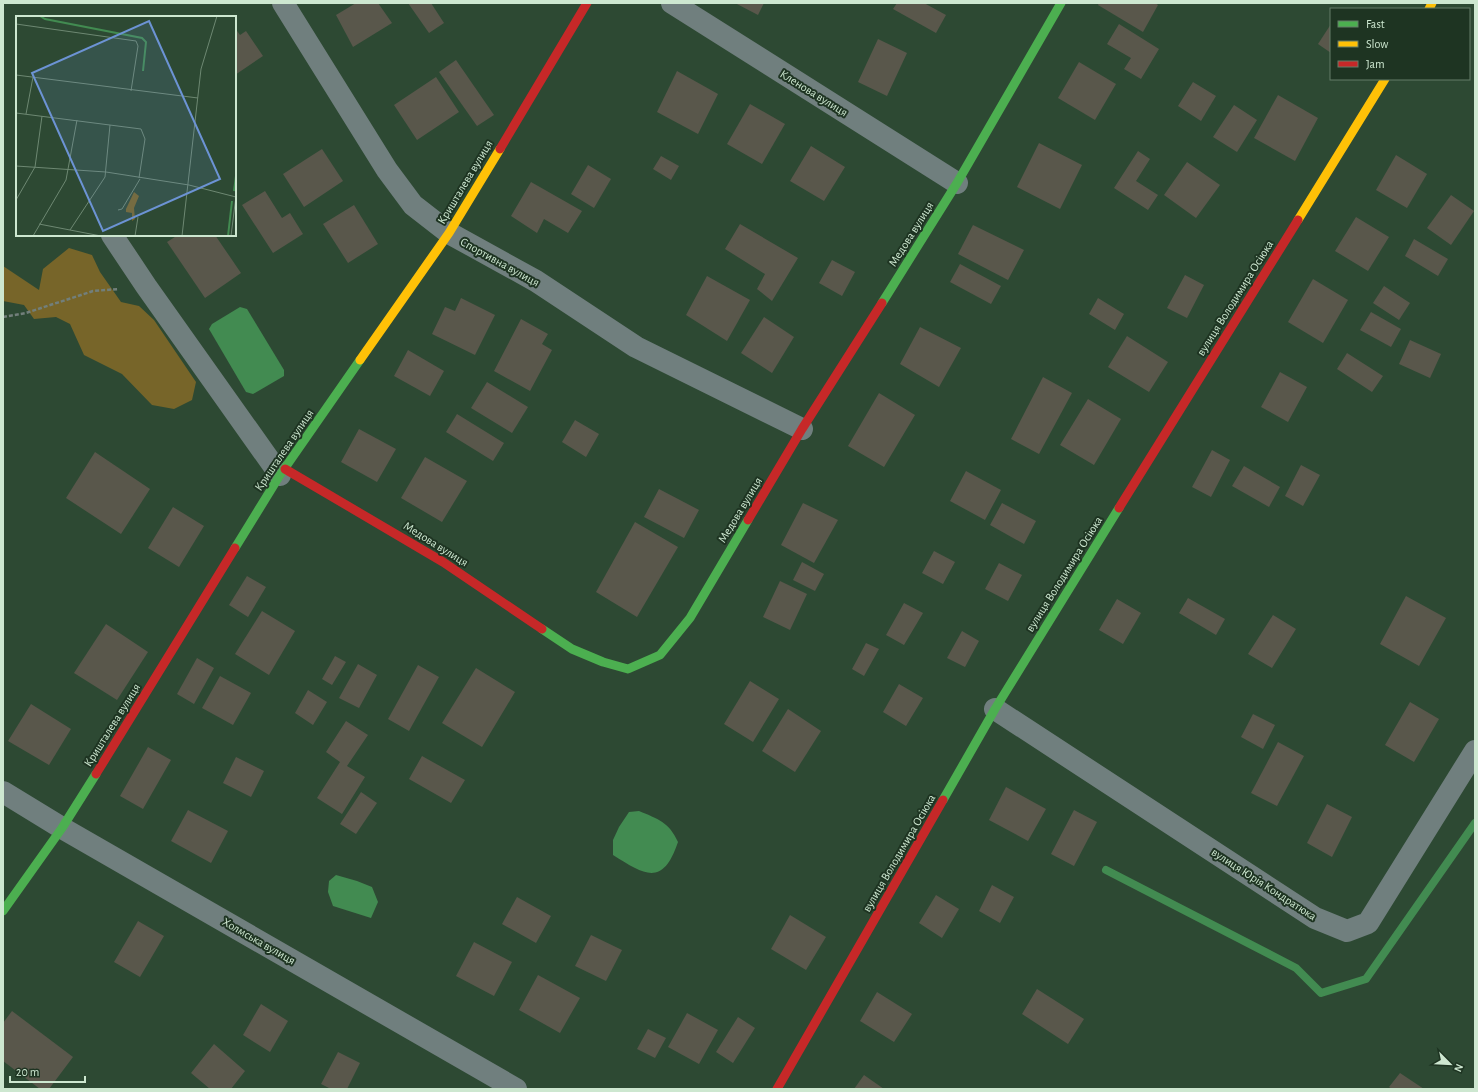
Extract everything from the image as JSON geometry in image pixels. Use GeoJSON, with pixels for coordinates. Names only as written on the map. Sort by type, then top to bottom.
{"type":"FeatureCollection","features":[{"type":"Feature","properties":{"kind":"street","name":"Спортивна вулиця"},"geometry":{"type":"LineString","coordinates":[[282,3],[387,170],[413,205],[449,233],[536,281],[636,347],[802,429]]}},
{"type":"Feature","properties":{"kind":"street","name":"Кришталева вулиця"},"geometry":{"type":"LineString","coordinates":[[3,911],[62,828],[283,472],[449,233],[587,3]]}},
{"type":"Feature","properties":{"kind":"street","name":"Кленова вулиця"},"geometry":{"type":"LineString","coordinates":[[672,3],[957,183]]}},
{"type":"Feature","properties":{"kind":"street","name":"Медова вулиця"},"geometry":{"type":"LineString","coordinates":[[283,472],[444,562],[572,649],[604,662],[628,669],[660,655],[690,618],[802,429],[957,183],[1061,3]]}},
{"type":"Feature","properties":{"kind":"street","name":"вулиця Володимира Осіюка"},"geometry":{"type":"LineString","coordinates":[[777,1089],[995,709],[1384,80]]}},
{"type":"Feature","properties":{"kind":"street"},"geometry":{"type":"LineString","coordinates":[[113,236],[146,286],[283,472]]}},
{"type":"Feature","properties":{"kind":"street","name":"вулиця Юрія Кондратюка"},"geometry":{"type":"LineString","coordinates":[[995,709],[1315,918],[1347,932],[1368,923],[1475,751]]}},
{"type":"Feature","properties":{"kind":"street","name":"Холмська вулиця"},"geometry":{"type":"LineString","coordinates":[[3,792],[62,828],[516,1089]]}},
{"type":"Feature","properties":{"kind":"path"},"geometry":{"type":"LineString","coordinates":[[3,317],[26,313],[93,291],[146,286]]}},
{"type":"Feature","properties":{"kind":"shaded area"},"geometry":{"type":"Polygon","coordinates":[[[69,248],[92,255],[100,272],[121,302],[139,306],[154,320],[196,382],[192,400],[174,409],[152,405],[122,374],[84,355],[70,324],[56,317],[34,319],[24,305],[3,301],[3,266],[39,290],[43,269],[69,248]]]}},
{"type":"Feature","properties":{"kind":"shaded area"},"geometry":{"type":"Polygon","coordinates":[[[240,307],[247,309],[284,370],[284,376],[253,394],[246,392],[209,329],[212,324],[240,307]]]}},
{"type":"Feature","properties":{"kind":"shaded area"},"geometry":{"type":"Polygon","coordinates":[[[639,811],[662,822],[675,835],[678,842],[666,866],[660,871],[652,873],[644,872],[613,855],[613,840],[619,827],[629,812],[639,811]]]}},
{"type":"Feature","properties":{"kind":"shaded area"},"geometry":{"type":"Polygon","coordinates":[[[336,875],[372,887],[378,902],[371,918],[333,906],[328,892],[329,881],[336,875]]]}},
{"type":"Feature","properties":{"kind":"building"},"geometry":{"type":"Polygon","coordinates":[[[356,3],[378,3],[392,23],[353,47],[336,15],[356,3]]]}},
{"type":"Feature","properties":{"kind":"building"},"geometry":{"type":"Polygon","coordinates":[[[408,3],[431,3],[444,23],[429,33],[408,3]]]}},
{"type":"Feature","properties":{"kind":"building"},"geometry":{"type":"Polygon","coordinates":[[[735,3],[764,3],[758,15],[735,3]]]}},
{"type":"Feature","properties":{"kind":"building"},"geometry":{"type":"Polygon","coordinates":[[[897,3],[924,3],[946,15],[936,33],[893,9],[897,3]]]}},
{"type":"Feature","properties":{"kind":"building"},"geometry":{"type":"Polygon","coordinates":[[[1099,3],[1155,3],[1158,5],[1143,32],[1098,5],[1099,3]]]}},
{"type":"Feature","properties":{"kind":"building"},"geometry":{"type":"Polygon","coordinates":[[[1119,24],[1159,49],[1141,79],[1124,69],[1131,58],[1107,44],[1119,24]]]}},
{"type":"Feature","properties":{"kind":"building"},"geometry":{"type":"Polygon","coordinates":[[[1330,26],[1330,52],[1318,44],[1330,26]]]}},
{"type":"Feature","properties":{"kind":"building"},"geometry":{"type":"Polygon","coordinates":[[[236,29],[240,35],[246,31],[263,56],[236,74],[236,29]]]}},
{"type":"Feature","properties":{"kind":"building"},"geometry":{"type":"Polygon","coordinates":[[[878,39],[907,53],[887,96],[858,82],[878,39]]]}},
{"type":"Feature","properties":{"kind":"building"},"geometry":{"type":"Polygon","coordinates":[[[456,60],[494,115],[477,126],[439,72],[456,60]]]}},
{"type":"Feature","properties":{"kind":"building"},"geometry":{"type":"Polygon","coordinates":[[[1079,62],[1116,84],[1095,120],[1058,98],[1079,62]]]}},
{"type":"Feature","properties":{"kind":"building"},"geometry":{"type":"Polygon","coordinates":[[[677,71],[718,94],[698,134],[657,112],[677,71]]]}},
{"type":"Feature","properties":{"kind":"building"},"geometry":{"type":"Polygon","coordinates":[[[436,77],[459,112],[417,140],[394,105],[436,77]]]}},
{"type":"Feature","properties":{"kind":"building"},"geometry":{"type":"Polygon","coordinates":[[[1193,82],[1216,96],[1201,121],[1178,106],[1193,82]]]}},
{"type":"Feature","properties":{"kind":"building"},"geometry":{"type":"Polygon","coordinates":[[[1278,95],[1318,118],[1295,161],[1254,138],[1278,95]]]}},
{"type":"Feature","properties":{"kind":"building"},"geometry":{"type":"Polygon","coordinates":[[[750,104],[785,124],[762,164],[727,144],[750,104]]]}},
{"type":"Feature","properties":{"kind":"building"},"geometry":{"type":"Polygon","coordinates":[[[1234,105],[1257,120],[1237,152],[1213,137],[1234,105]]]}},
{"type":"Feature","properties":{"kind":"building"},"geometry":{"type":"Polygon","coordinates":[[[1039,143],[1082,165],[1060,209],[1017,187],[1039,143]]]}},
{"type":"Feature","properties":{"kind":"building"},"geometry":{"type":"Polygon","coordinates":[[[811,146],[845,167],[824,201],[790,181],[811,146]]]}},
{"type":"Feature","properties":{"kind":"building"},"geometry":{"type":"Polygon","coordinates":[[[322,149],[343,181],[304,207],[283,174],[322,149]]]}},
{"type":"Feature","properties":{"kind":"building"},"geometry":{"type":"Polygon","coordinates":[[[1138,151],[1150,159],[1136,181],[1158,195],[1148,210],[1114,188],[1138,151]]]}},
{"type":"Feature","properties":{"kind":"building"},"geometry":{"type":"Polygon","coordinates":[[[1396,155],[1427,174],[1407,208],[1376,190],[1396,155]]]}},
{"type":"Feature","properties":{"kind":"building"},"geometry":{"type":"Polygon","coordinates":[[[661,156],[679,166],[671,180],[653,169],[661,156]]]}},
{"type":"Feature","properties":{"kind":"building"},"geometry":{"type":"Polygon","coordinates":[[[1187,162],[1220,185],[1196,218],[1164,195],[1187,162]]]}},
{"type":"Feature","properties":{"kind":"building"},"geometry":{"type":"Polygon","coordinates":[[[588,165],[611,179],[594,208],[571,194],[588,165]]]}},
{"type":"Feature","properties":{"kind":"building"},"geometry":{"type":"Polygon","coordinates":[[[531,182],[582,211],[568,233],[544,219],[537,233],[511,216],[531,182]]]}},
{"type":"Feature","properties":{"kind":"building"},"geometry":{"type":"Polygon","coordinates":[[[265,191],[282,218],[290,213],[303,234],[273,253],[242,205],[265,191]]]}},
{"type":"Feature","properties":{"kind":"building"},"geometry":{"type":"Polygon","coordinates":[[[1451,195],[1474,211],[1451,245],[1427,228],[1451,195]]]}},
{"type":"Feature","properties":{"kind":"building"},"geometry":{"type":"Polygon","coordinates":[[[354,205],[378,244],[348,263],[323,224],[354,205]]]}},
{"type":"Feature","properties":{"kind":"building"},"geometry":{"type":"Polygon","coordinates":[[[1356,217],[1389,237],[1368,271],[1335,251],[1356,217]]]}},
{"type":"Feature","properties":{"kind":"building"},"geometry":{"type":"Polygon","coordinates":[[[740,224],[798,258],[772,301],[757,289],[765,274],[725,249],[740,224]]]}},
{"type":"Feature","properties":{"kind":"building"},"geometry":{"type":"Polygon","coordinates":[[[973,225],[1024,250],[1008,280],[958,254],[973,225]]]}},
{"type":"Feature","properties":{"kind":"building"},"geometry":{"type":"Polygon","coordinates":[[[176,236],[216,236],[241,273],[205,298],[167,242],[176,236]]]}},
{"type":"Feature","properties":{"kind":"building"},"geometry":{"type":"Polygon","coordinates":[[[1414,239],[1448,259],[1438,276],[1405,256],[1414,239]]]}},
{"type":"Feature","properties":{"kind":"building"},"geometry":{"type":"Polygon","coordinates":[[[832,260],[855,272],[842,296],[819,283],[832,260]]]}},
{"type":"Feature","properties":{"kind":"building"},"geometry":{"type":"Polygon","coordinates":[[[960,264],[1001,286],[991,304],[950,282],[960,264]]]}},
{"type":"Feature","properties":{"kind":"building"},"geometry":{"type":"Polygon","coordinates":[[[1185,275],[1204,285],[1187,318],[1167,308],[1185,275]]]}},
{"type":"Feature","properties":{"kind":"building"},"geometry":{"type":"Polygon","coordinates":[[[707,276],[750,300],[727,341],[686,315],[707,276]]]}},
{"type":"Feature","properties":{"kind":"building"},"geometry":{"type":"Polygon","coordinates":[[[1313,279],[1348,300],[1323,343],[1288,322],[1313,279]]]}},
{"type":"Feature","properties":{"kind":"building"},"geometry":{"type":"Polygon","coordinates":[[[1384,286],[1410,303],[1399,320],[1373,303],[1384,286]]]}},
{"type":"Feature","properties":{"kind":"building"},"geometry":{"type":"Polygon","coordinates":[[[461,298],[495,315],[475,355],[432,334],[445,307],[455,311],[461,298]]]}},
{"type":"Feature","properties":{"kind":"building"},"geometry":{"type":"Polygon","coordinates":[[[1098,298],[1124,314],[1115,330],[1089,314],[1098,298]]]}},
{"type":"Feature","properties":{"kind":"building"},"geometry":{"type":"Polygon","coordinates":[[[1371,312],[1401,329],[1391,347],[1360,330],[1371,312]]]}},
{"type":"Feature","properties":{"kind":"building"},"geometry":{"type":"Polygon","coordinates":[[[764,317],[794,337],[772,373],[741,353],[764,317]]]}},
{"type":"Feature","properties":{"kind":"building"},"geometry":{"type":"Polygon","coordinates":[[[521,319],[548,334],[542,344],[552,350],[530,391],[494,371],[521,319]]]}},
{"type":"Feature","properties":{"kind":"building"},"geometry":{"type":"Polygon","coordinates":[[[920,327],[961,348],[939,387],[900,364],[920,327]]]}},
{"type":"Feature","properties":{"kind":"building"},"geometry":{"type":"Polygon","coordinates":[[[1127,336],[1168,362],[1149,392],[1108,367],[1127,336]]]}},
{"type":"Feature","properties":{"kind":"building"},"geometry":{"type":"Polygon","coordinates":[[[1410,340],[1441,354],[1430,378],[1399,364],[1410,340]]]}},
{"type":"Feature","properties":{"kind":"building"},"geometry":{"type":"Polygon","coordinates":[[[408,350],[444,371],[430,396],[394,376],[408,350]]]}},
{"type":"Feature","properties":{"kind":"building"},"geometry":{"type":"Polygon","coordinates":[[[1347,353],[1383,376],[1372,392],[1337,369],[1347,353]]]}},
{"type":"Feature","properties":{"kind":"building"},"geometry":{"type":"Polygon","coordinates":[[[1280,372],[1307,387],[1288,422],[1261,407],[1280,372]]]}},
{"type":"Feature","properties":{"kind":"building"},"geometry":{"type":"Polygon","coordinates":[[[1043,377],[1072,393],[1039,454],[1011,439],[1043,377]]]}},
{"type":"Feature","properties":{"kind":"building"},"geometry":{"type":"Polygon","coordinates":[[[487,382],[528,407],[512,433],[471,408],[487,382]]]}},
{"type":"Feature","properties":{"kind":"building"},"geometry":{"type":"Polygon","coordinates":[[[879,393],[915,415],[884,467],[848,446],[879,393]]]}},
{"type":"Feature","properties":{"kind":"building"},"geometry":{"type":"Polygon","coordinates":[[[1088,399],[1121,419],[1094,465],[1060,445],[1088,399]]]}},
{"type":"Feature","properties":{"kind":"building"},"geometry":{"type":"Polygon","coordinates":[[[457,414],[504,443],[493,461],[446,432],[457,414]]]}},
{"type":"Feature","properties":{"kind":"building"},"geometry":{"type":"Polygon","coordinates":[[[575,420],[599,434],[586,457],[562,442],[575,420]]]}},
{"type":"Feature","properties":{"kind":"building"},"geometry":{"type":"Polygon","coordinates":[[[359,429],[396,449],[377,482],[341,462],[359,429]]]}},
{"type":"Feature","properties":{"kind":"building"},"geometry":{"type":"Polygon","coordinates":[[[1212,450],[1230,460],[1211,497],[1192,487],[1212,450]]]}},
{"type":"Feature","properties":{"kind":"building"},"geometry":{"type":"Polygon","coordinates":[[[95,452],[150,489],[121,534],[66,498],[95,452]]]}},
{"type":"Feature","properties":{"kind":"building"},"geometry":{"type":"Polygon","coordinates":[[[425,457],[467,481],[442,522],[401,498],[425,457]]]}},
{"type":"Feature","properties":{"kind":"building"},"geometry":{"type":"Polygon","coordinates":[[[1301,465],[1320,475],[1303,506],[1285,496],[1301,465]]]}},
{"type":"Feature","properties":{"kind":"building"},"geometry":{"type":"Polygon","coordinates":[[[1244,466],[1280,487],[1269,507],[1232,486],[1244,466]]]}},
{"type":"Feature","properties":{"kind":"building"},"geometry":{"type":"Polygon","coordinates":[[[966,471],[1001,490],[985,520],[950,501],[966,471]]]}},
{"type":"Feature","properties":{"kind":"building"},"geometry":{"type":"Polygon","coordinates":[[[659,489],[699,510],[684,538],[644,517],[659,489]]]}},
{"type":"Feature","properties":{"kind":"building"},"geometry":{"type":"Polygon","coordinates":[[[803,503],[838,520],[814,563],[781,545],[803,503]]]}},
{"type":"Feature","properties":{"kind":"building"},"geometry":{"type":"Polygon","coordinates":[[[1002,503],[1036,521],[1024,544],[990,525],[1002,503]]]}},
{"type":"Feature","properties":{"kind":"building"},"geometry":{"type":"Polygon","coordinates":[[[173,507],[204,526],[179,567],[148,548],[173,507]]]}},
{"type":"Feature","properties":{"kind":"building"},"geometry":{"type":"Polygon","coordinates":[[[635,522],[678,547],[637,617],[596,592],[635,522]]]}},
{"type":"Feature","properties":{"kind":"building"},"geometry":{"type":"Polygon","coordinates":[[[934,551],[955,562],[943,584],[922,573],[934,551]]]}},
{"type":"Feature","properties":{"kind":"building"},"geometry":{"type":"Polygon","coordinates":[[[802,562],[824,574],[815,591],[793,580],[802,562]]]}},
{"type":"Feature","properties":{"kind":"building"},"geometry":{"type":"Polygon","coordinates":[[[999,563],[1022,575],[1008,601],[985,589],[999,563]]]}},
{"type":"Feature","properties":{"kind":"building"},"geometry":{"type":"Polygon","coordinates":[[[247,576],[266,587],[248,617],[229,605],[247,576]]]}},
{"type":"Feature","properties":{"kind":"building"},"geometry":{"type":"Polygon","coordinates":[[[780,581],[807,594],[790,630],[763,617],[780,581]]]}},
{"type":"Feature","properties":{"kind":"building"},"geometry":{"type":"Polygon","coordinates":[[[1406,596],[1446,618],[1419,666],[1380,644],[1406,596]]]}},
{"type":"Feature","properties":{"kind":"building"},"geometry":{"type":"Polygon","coordinates":[[[1188,598],[1225,619],[1216,635],[1179,613],[1188,598]]]}},
{"type":"Feature","properties":{"kind":"building"},"geometry":{"type":"Polygon","coordinates":[[[1117,599],[1141,613],[1123,644],[1099,630],[1117,599]]]}},
{"type":"Feature","properties":{"kind":"building"},"geometry":{"type":"Polygon","coordinates":[[[904,603],[923,613],[904,645],[886,635],[904,603]]]}},
{"type":"Feature","properties":{"kind":"building"},"geometry":{"type":"Polygon","coordinates":[[[262,611],[295,631],[269,675],[235,654],[262,611]]]}},
{"type":"Feature","properties":{"kind":"building"},"geometry":{"type":"Polygon","coordinates":[[[1273,615],[1296,629],[1272,668],[1248,654],[1273,615]]]}},
{"type":"Feature","properties":{"kind":"building"},"geometry":{"type":"Polygon","coordinates":[[[106,624],[148,652],[117,700],[74,673],[106,624]]]}},
{"type":"Feature","properties":{"kind":"building"},"geometry":{"type":"Polygon","coordinates":[[[962,631],[979,641],[965,667],[947,658],[962,631]]]}},
{"type":"Feature","properties":{"kind":"building"},"geometry":{"type":"Polygon","coordinates":[[[866,643],[879,649],[864,676],[852,669],[866,643]]]}},
{"type":"Feature","properties":{"kind":"building"},"geometry":{"type":"Polygon","coordinates":[[[335,656],[346,662],[332,685],[322,679],[335,656]]]}},
{"type":"Feature","properties":{"kind":"building"},"geometry":{"type":"Polygon","coordinates":[[[197,658],[214,668],[194,704],[177,694],[197,658]]]}},
{"type":"Feature","properties":{"kind":"building"},"geometry":{"type":"Polygon","coordinates":[[[358,664],[377,675],[359,708],[339,698],[358,664]]]}},
{"type":"Feature","properties":{"kind":"building"},"geometry":{"type":"Polygon","coordinates":[[[418,665],[439,677],[409,731],[388,719],[418,665]]]}},
{"type":"Feature","properties":{"kind":"building"},"geometry":{"type":"Polygon","coordinates":[[[476,668],[515,692],[482,747],[442,723],[476,668]]]}},
{"type":"Feature","properties":{"kind":"building"},"geometry":{"type":"Polygon","coordinates":[[[220,676],[251,693],[233,725],[202,708],[220,676]]]}},
{"type":"Feature","properties":{"kind":"building"},"geometry":{"type":"Polygon","coordinates":[[[750,681],[779,699],[753,742],[724,724],[750,681]]]}},
{"type":"Feature","properties":{"kind":"building"},"geometry":{"type":"Polygon","coordinates":[[[899,684],[923,698],[906,726],[883,712],[899,684]]]}},
{"type":"Feature","properties":{"kind":"building"},"geometry":{"type":"Polygon","coordinates":[[[308,690],[327,702],[313,725],[295,713],[308,690]]]}},
{"type":"Feature","properties":{"kind":"building"},"geometry":{"type":"Polygon","coordinates":[[[1410,702],[1439,719],[1414,762],[1385,745],[1410,702]]]}},
{"type":"Feature","properties":{"kind":"building"},"geometry":{"type":"Polygon","coordinates":[[[31,704],[71,729],[49,765],[8,741],[31,704]]]}},
{"type":"Feature","properties":{"kind":"building"},"geometry":{"type":"Polygon","coordinates":[[[788,709],[821,731],[795,772],[762,751],[788,709]]]}},
{"type":"Feature","properties":{"kind":"building"},"geometry":{"type":"Polygon","coordinates":[[[1253,714],[1275,725],[1263,749],[1241,737],[1253,714]]]}},
{"type":"Feature","properties":{"kind":"building"},"geometry":{"type":"Polygon","coordinates":[[[346,721],[368,735],[347,766],[365,777],[342,814],[317,798],[340,762],[326,752],[346,721]]]}},
{"type":"Feature","properties":{"kind":"building"},"geometry":{"type":"Polygon","coordinates":[[[1278,742],[1304,756],[1277,806],[1251,793],[1278,742]]]}},
{"type":"Feature","properties":{"kind":"building"},"geometry":{"type":"Polygon","coordinates":[[[148,747],[171,760],[143,809],[120,796],[148,747]]]}},
{"type":"Feature","properties":{"kind":"building"},"geometry":{"type":"Polygon","coordinates":[[[422,756],[465,780],[451,803],[409,779],[422,756]]]}},
{"type":"Feature","properties":{"kind":"building"},"geometry":{"type":"Polygon","coordinates":[[[236,757],[264,771],[251,797],[223,783],[236,757]]]}},
{"type":"Feature","properties":{"kind":"building"},"geometry":{"type":"Polygon","coordinates":[[[1006,787],[1046,809],[1028,841],[989,820],[1006,787]]]}},
{"type":"Feature","properties":{"kind":"building"},"geometry":{"type":"Polygon","coordinates":[[[361,792],[377,803],[356,834],[340,824],[361,792]]]}},
{"type":"Feature","properties":{"kind":"building"},"geometry":{"type":"Polygon","coordinates":[[[1327,804],[1352,817],[1332,857],[1307,843],[1327,804]]]}},
{"type":"Feature","properties":{"kind":"building"},"geometry":{"type":"Polygon","coordinates":[[[188,810],[228,831],[211,863],[171,841],[188,810]]]}},
{"type":"Feature","properties":{"kind":"building"},"geometry":{"type":"Polygon","coordinates":[[[1074,810],[1097,822],[1074,866],[1051,854],[1074,810]]]}},
{"type":"Feature","properties":{"kind":"building"},"geometry":{"type":"Polygon","coordinates":[[[992,885],[1014,897],[1000,923],[979,911],[992,885]]]}},
{"type":"Feature","properties":{"kind":"building"},"geometry":{"type":"Polygon","coordinates":[[[936,895],[959,909],[942,938],[919,923],[936,895]]]}},
{"type":"Feature","properties":{"kind":"building"},"geometry":{"type":"Polygon","coordinates":[[[517,897],[551,916],[536,943],[502,924],[517,897]]]}},
{"type":"Feature","properties":{"kind":"building"},"geometry":{"type":"Polygon","coordinates":[[[790,915],[826,937],[806,970],[771,949],[790,915]]]}},
{"type":"Feature","properties":{"kind":"building"},"geometry":{"type":"Polygon","coordinates":[[[138,921],[164,936],[140,977],[114,962],[138,921]]]}},
{"type":"Feature","properties":{"kind":"building"},"geometry":{"type":"Polygon","coordinates":[[[591,935],[622,950],[606,981],[575,966],[591,935]]]}},
{"type":"Feature","properties":{"kind":"building"},"geometry":{"type":"Polygon","coordinates":[[[474,942],[512,962],[494,996],[456,976],[474,942]]]}},
{"type":"Feature","properties":{"kind":"building"},"geometry":{"type":"Polygon","coordinates":[[[538,975],[580,998],[560,1033],[519,1010],[538,975]]]}},
{"type":"Feature","properties":{"kind":"building"},"geometry":{"type":"Polygon","coordinates":[[[1037,989],[1084,1019],[1068,1044],[1022,1014],[1037,989]]]}},
{"type":"Feature","properties":{"kind":"building"},"geometry":{"type":"Polygon","coordinates":[[[877,992],[912,1014],[894,1042],[860,1021],[877,992]]]}},
{"type":"Feature","properties":{"kind":"building"},"geometry":{"type":"Polygon","coordinates":[[[261,1004],[288,1021],[270,1052],[243,1035],[261,1004]]]}},
{"type":"Feature","properties":{"kind":"building"},"geometry":{"type":"Polygon","coordinates":[[[12,1011],[73,1057],[49,1089],[40,1089],[3,1061],[3,1023],[12,1011]]]}},
{"type":"Feature","properties":{"kind":"building"},"geometry":{"type":"Polygon","coordinates":[[[687,1013],[718,1030],[699,1064],[668,1047],[687,1013]]]}},
{"type":"Feature","properties":{"kind":"building"},"geometry":{"type":"Polygon","coordinates":[[[738,1017],[755,1028],[733,1063],[716,1052],[738,1017]]]}},
{"type":"Feature","properties":{"kind":"building"},"geometry":{"type":"Polygon","coordinates":[[[648,1029],[666,1038],[655,1058],[637,1049],[648,1029]]]}},
{"type":"Feature","properties":{"kind":"building"},"geometry":{"type":"Polygon","coordinates":[[[214,1044],[245,1071],[231,1089],[210,1089],[191,1073],[214,1044]]]}},
{"type":"Feature","properties":{"kind":"building"},"geometry":{"type":"Polygon","coordinates":[[[338,1052],[360,1063],[347,1089],[331,1089],[321,1084],[338,1052]]]}},
{"type":"Feature","properties":{"kind":"building"},"geometry":{"type":"Polygon","coordinates":[[[1400,1073],[1424,1089],[1392,1089],[1389,1087],[1400,1073]]]}},
{"type":"Feature","properties":{"kind":"building"},"geometry":{"type":"Polygon","coordinates":[[[864,1075],[884,1089],[854,1089],[864,1075]]]}},
{"type":"Feature","properties":{"kind":"waterway"},"geometry":{"type":"LineString","coordinates":[[1106,870],[1296,968],[1321,993],[1366,979],[1475,823]]}},
{"type":"Feature","properties":{"kind":"traffic: fast"},"geometry":{"type":"LineString","coordinates":[[882,303],[957,183],[1061,3]]}},
{"type":"Feature","properties":{"kind":"traffic: fast"},"geometry":{"type":"LineString","coordinates":[[235,548],[280,475],[360,360]]}},
{"type":"Feature","properties":{"kind":"traffic: fast"},"geometry":{"type":"LineString","coordinates":[[943,800],[995,709],[1119,508]]}},
{"type":"Feature","properties":{"kind":"traffic: fast"},"geometry":{"type":"LineString","coordinates":[[542,629],[572,649],[603,662],[628,669],[660,655],[690,618],[748,520]]}},
{"type":"Feature","properties":{"kind":"traffic: fast"},"geometry":{"type":"LineString","coordinates":[[3,911],[62,828],[96,774]]}},
{"type":"Feature","properties":{"kind":"traffic: slow"},"geometry":{"type":"LineString","coordinates":[[1430,8],[1432,3]]}},
{"type":"Feature","properties":{"kind":"traffic: slow"},"geometry":{"type":"LineString","coordinates":[[1298,220],[1384,80]]}},
{"type":"Feature","properties":{"kind":"traffic: slow"},"geometry":{"type":"LineString","coordinates":[[360,360],[449,233],[500,149]]}},
{"type":"Feature","properties":{"kind":"traffic: jam"},"geometry":{"type":"LineString","coordinates":[[500,149],[587,3]]}},
{"type":"Feature","properties":{"kind":"traffic: jam"},"geometry":{"type":"LineString","coordinates":[[1119,508],[1298,220]]}},
{"type":"Feature","properties":{"kind":"traffic: jam"},"geometry":{"type":"LineString","coordinates":[[748,520],[802,429],[882,303]]}},
{"type":"Feature","properties":{"kind":"traffic: jam"},"geometry":{"type":"LineString","coordinates":[[285,469],[443,562],[542,629]]}},
{"type":"Feature","properties":{"kind":"traffic: jam"},"geometry":{"type":"LineString","coordinates":[[96,774],[235,548]]}},
{"type":"Feature","properties":{"kind":"traffic: jam"},"geometry":{"type":"LineString","coordinates":[[777,1089],[943,800]]}}]}
